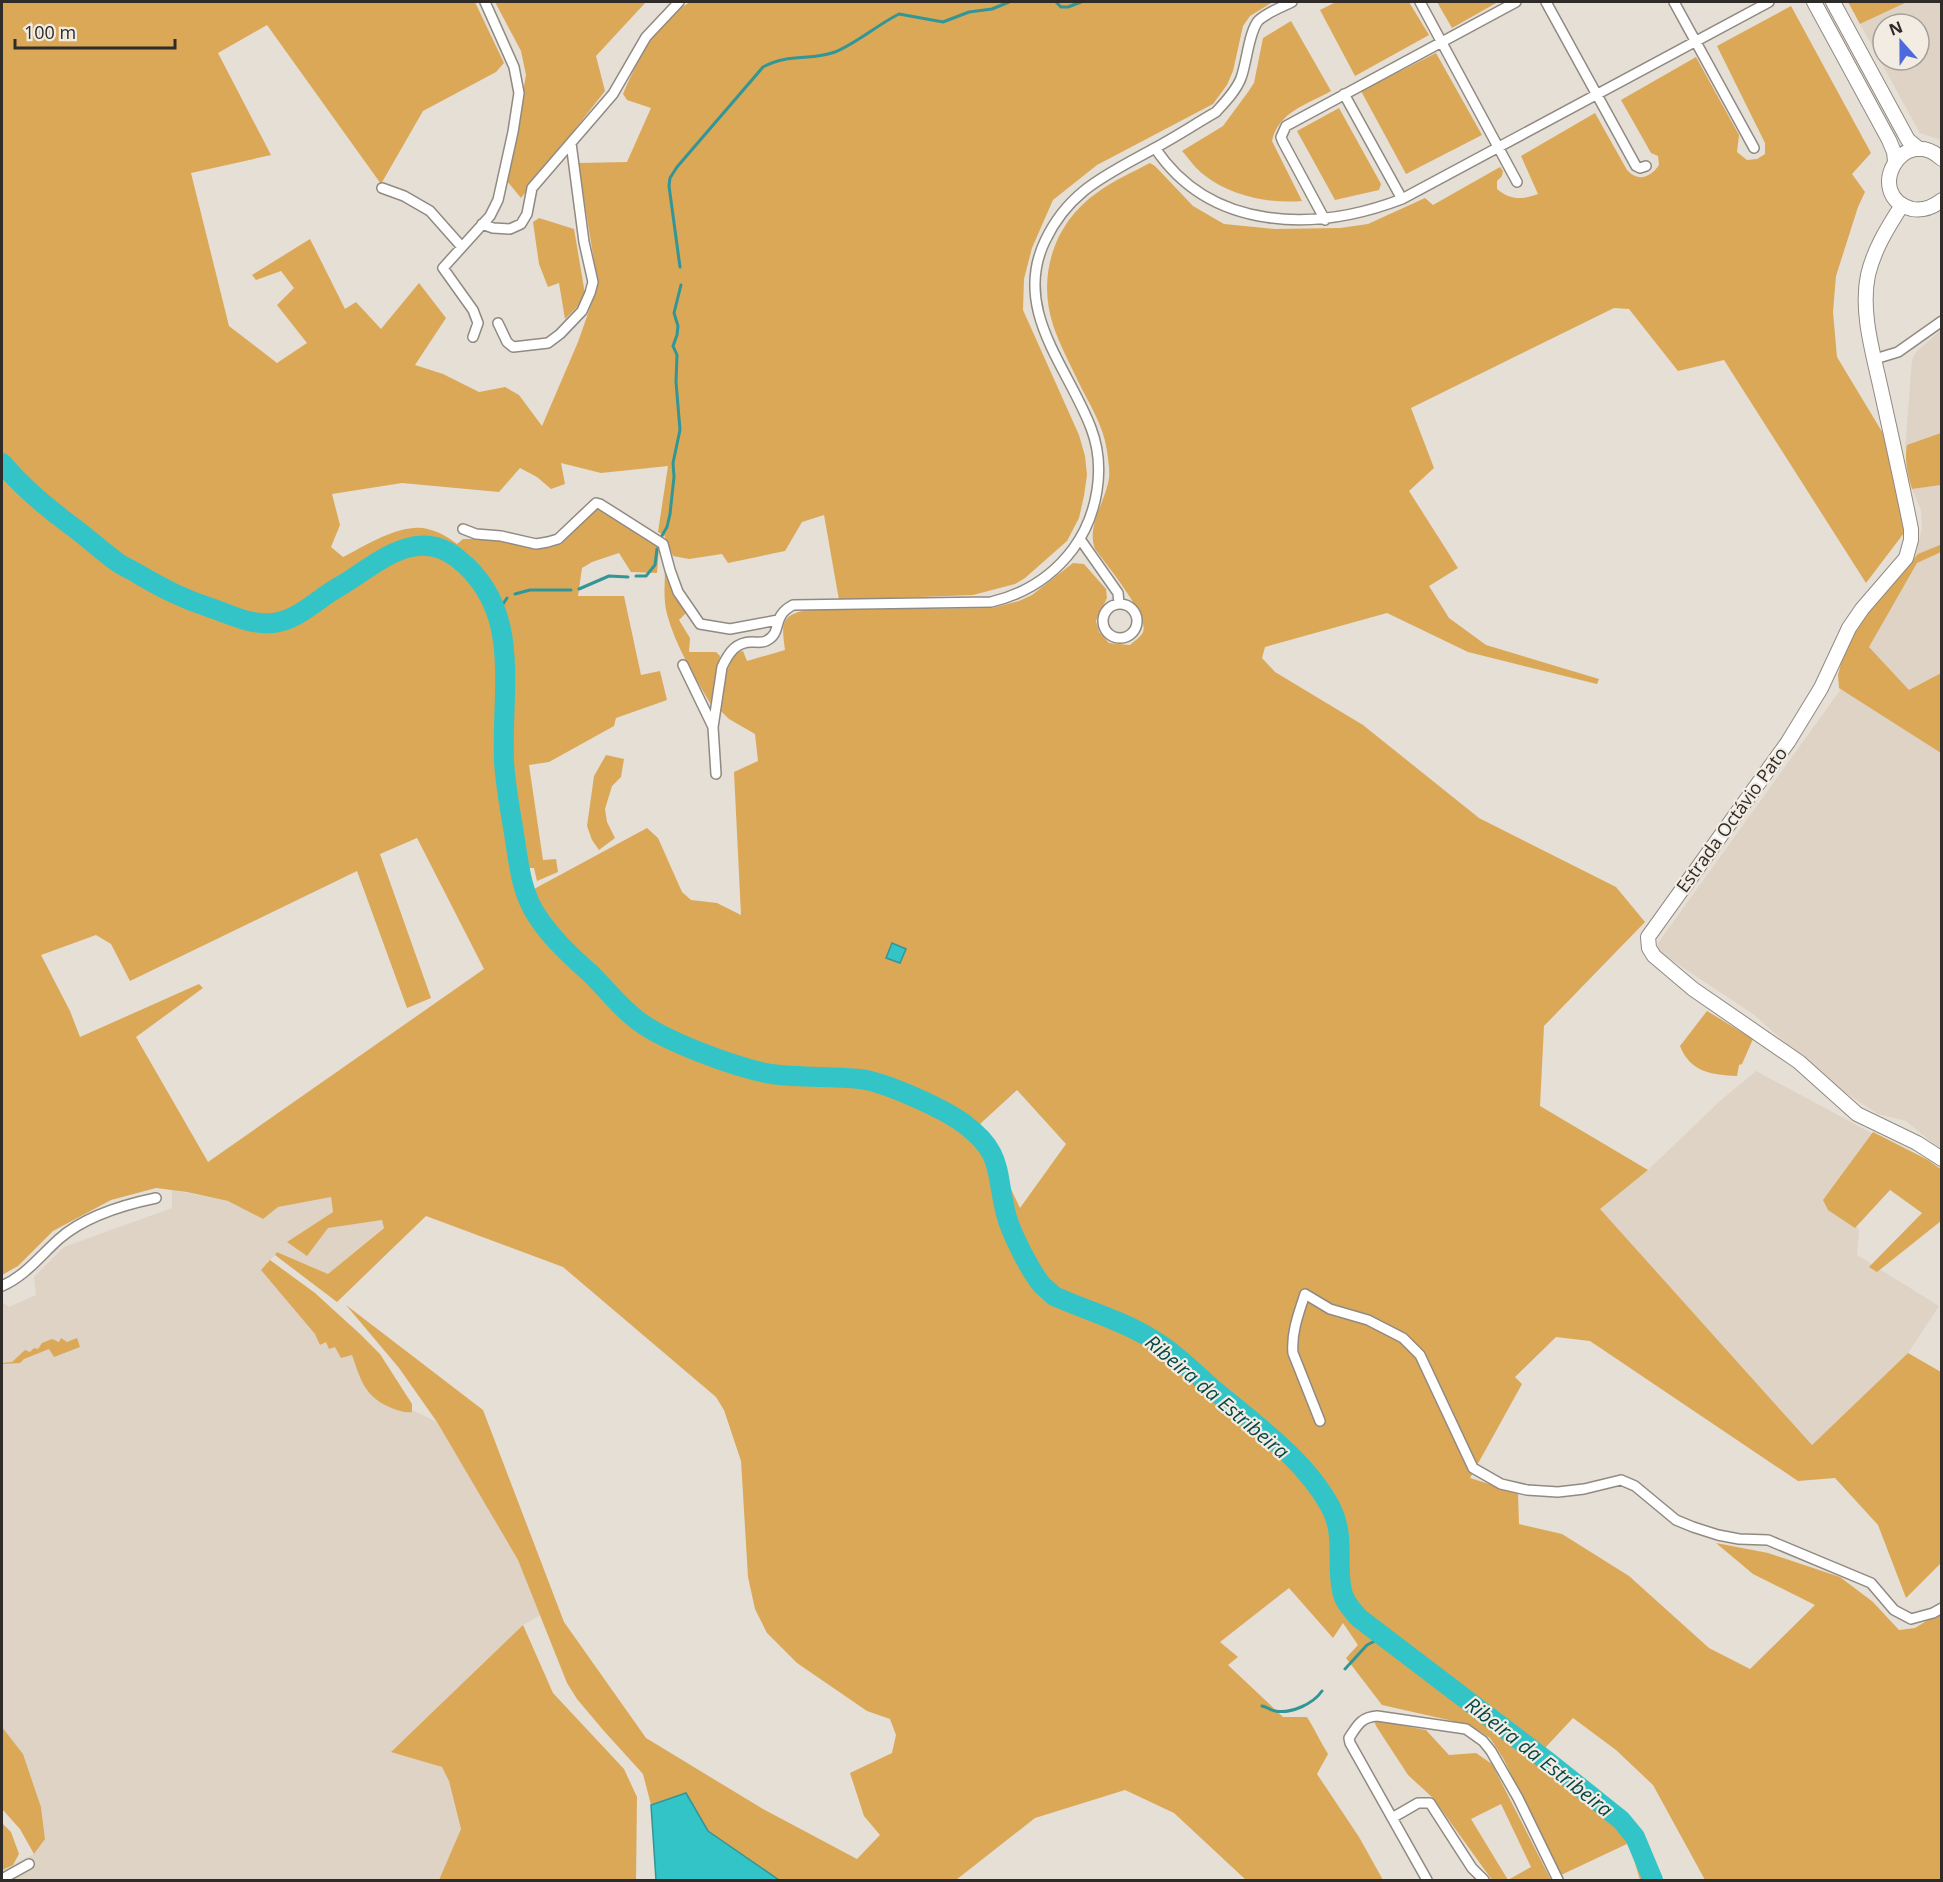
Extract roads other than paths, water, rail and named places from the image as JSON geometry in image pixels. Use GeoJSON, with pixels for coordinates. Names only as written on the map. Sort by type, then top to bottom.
{"type":"FeatureCollection","features":[{"type":"Feature","properties":{"kind":"street"},"geometry":{"type":"LineString","coordinates":[[473,338],[478,323],[473,310],[443,268],[490,216],[498,200],[519,93],[514,67],[485,2]]}},
{"type":"Feature","properties":{"kind":"street"},"geometry":{"type":"LineString","coordinates":[[482,224],[493,228],[510,229],[521,224],[527,214],[532,188],[613,94],[646,37],[679,2]]}},
{"type":"Feature","properties":{"kind":"street"},"geometry":{"type":"LineString","coordinates":[[716,774],[713,727],[719,683],[726,657],[737,645],[745,642],[766,641],[776,631],[783,611],[793,606],[996,601],[1015,595],[1038,583],[1058,567],[1080,539],[1088,523],[1097,492],[1097,458],[1090,427],[1044,334],[1036,308],[1035,274],[1044,242],[1063,209],[1090,184],[1216,112],[1228,100],[1240,80],[1254,27],[1266,15],[1292,2]]}},
{"type":"Feature","properties":{"kind":"street"},"geometry":{"type":"LineString","coordinates":[[1420,2],[1517,182]]}},
{"type":"Feature","properties":{"kind":"street"},"geometry":{"type":"LineString","coordinates":[[1325,220],[1281,137],[1286,126],[1516,2]]}},
{"type":"Feature","properties":{"kind":"street"},"geometry":{"type":"LineString","coordinates":[[1546,2],[1636,166],[1640,168],[1646,166]]}},
{"type":"Feature","properties":{"kind":"street"},"geometry":{"type":"LineString","coordinates":[[1674,2],[1754,148]]}},
{"type":"Feature","properties":{"kind":"street"},"geometry":{"type":"LineString","coordinates":[[1155,148],[1165,163],[1181,179],[1210,200],[1230,209],[1273,219],[1325,220],[1366,211],[1401,199],[1768,2]]}},
{"type":"Feature","properties":{"kind":"street"},"geometry":{"type":"LineString","coordinates":[[1814,2],[1889,140],[1895,161]]}},
{"type":"Feature","properties":{"kind":"street"},"geometry":{"type":"LineString","coordinates":[[1833,2],[1908,140],[1919,149]]}},
{"type":"Feature","properties":{"kind":"street"},"geometry":{"type":"LineString","coordinates":[[1344,94],[1401,199]]}},
{"type":"Feature","properties":{"kind":"street"},"geometry":{"type":"LineString","coordinates":[[498,324],[507,342],[513,347],[548,343],[582,311],[590,293],[593,282],[584,242],[571,143]]}},
{"type":"Feature","properties":{"kind":"street"},"geometry":{"type":"LineString","coordinates":[[1941,159],[1932,152],[1919,149],[1906,152],[1895,161],[1889,174],[1890,188],[1902,205],[1922,209],[1935,205],[1941,200]]}},
{"type":"Feature","properties":{"kind":"street"},"geometry":{"type":"LineString","coordinates":[[382,188],[415,202],[430,212],[461,246]]}},
{"type":"Feature","properties":{"kind":"street","name":"Estrada Octávio Pato"},"geometry":{"type":"LineString","coordinates":[[1902,205],[1873,256],[1866,303],[1875,359],[1911,529],[1909,551],[1900,566],[1868,602],[1849,628],[1825,681],[1788,742],[1648,937],[1649,948],[1654,956],[1693,989],[1800,1062],[1857,1114],[1917,1143],[1941,1159]]}},
{"type":"Feature","properties":{"kind":"street"},"geometry":{"type":"LineString","coordinates":[[1875,359],[1898,352],[1941,321]]}},
{"type":"Feature","properties":{"kind":"street"},"geometry":{"type":"LineString","coordinates":[[463,529],[476,534],[501,536],[536,544],[548,542],[558,539],[596,503],[600,504],[663,544],[678,591],[700,624],[730,628],[778,620]]}},
{"type":"Feature","properties":{"kind":"street"},"geometry":{"type":"LineString","coordinates":[[1080,539],[1118,593],[1119,604]]}},
{"type":"Feature","properties":{"kind":"street"},"geometry":{"type":"LineString","coordinates":[[683,665],[713,727]]}},
{"type":"Feature","properties":{"kind":"street"},"geometry":{"type":"LineString","coordinates":[[2,1286],[20,1276],[60,1238],[74,1228],[112,1210],[156,1198]]}},
{"type":"Feature","properties":{"kind":"street"},"geometry":{"type":"LineString","coordinates":[[1320,1421],[1293,1353],[1294,1333],[1305,1294],[1330,1309],[1368,1320],[1403,1338],[1420,1355],[1473,1468],[1501,1484],[1527,1490],[1558,1492],[1584,1489],[1620,1480],[1635,1486],[1676,1520],[1693,1527],[1728,1537],[1768,1540],[1871,1583],[1894,1610],[1911,1619],[1934,1613],[1941,1608]]}},
{"type":"Feature","properties":{"kind":"street"},"geometry":{"type":"LineString","coordinates":[[1427,1881],[1350,1743],[1349,1738],[1362,1719],[1377,1716],[1466,1729],[1484,1741],[1518,1798],[1558,1881]]}},
{"type":"Feature","properties":{"kind":"street"},"geometry":{"type":"LineString","coordinates":[[1392,1818],[1418,1803],[1430,1803],[1472,1868],[1484,1881]]}},
{"type":"Feature","properties":{"kind":"street"},"geometry":{"type":"LineString","coordinates":[[2,1879],[29,1864]]}},
{"type":"Feature","properties":{"kind":"water"},"geometry":{"type":"Polygon","coordinates":[[[892,943],[906,949],[900,963],[886,958],[892,943]]]}},
{"type":"Feature","properties":{"kind":"water"},"geometry":{"type":"Polygon","coordinates":[[[686,1793],[708,1831],[779,1880],[656,1880],[651,1805],[686,1793]]]}},
{"type":"Feature","properties":{"kind":"waterway"},"geometry":{"type":"LineString","coordinates":[[680,267],[669,186],[670,178],[763,67],[791,58],[835,52],[899,14],[943,22],[969,12],[992,9],[1009,2]]}},
{"type":"Feature","properties":{"kind":"waterway"},"geometry":{"type":"LineString","coordinates":[[1056,2],[1061,7],[1081,2]]}},
{"type":"Feature","properties":{"kind":"waterway"},"geometry":{"type":"LineString","coordinates":[[660,539],[667,527],[670,514],[674,477],[673,463],[680,430],[676,382],[677,355],[673,346],[678,326],[674,313],[681,285]]}},
{"type":"Feature","properties":{"kind":"waterway","name":"Ribeira da Estribeira"},"geometry":{"type":"LineString","coordinates":[[2,463],[45,505],[120,564],[182,597],[248,621],[273,623],[293,617],[380,560],[405,549],[431,546],[444,550],[457,558],[478,578],[492,601],[500,625],[505,678],[505,770],[520,870],[532,907],[556,940],[630,1014],[671,1040],[724,1061],[771,1074],[860,1079],[884,1085],[942,1110],[976,1134],[992,1154],[1008,1221],[1026,1261],[1042,1285],[1054,1296],[1127,1326],[1159,1344],[1263,1430],[1295,1460],[1322,1492],[1332,1510],[1338,1530],[1342,1591],[1346,1602],[1359,1618],[1621,1820],[1635,1837],[1653,1880]]}},
{"type":"Feature","properties":{"kind":"waterway"},"geometry":{"type":"LineString","coordinates":[[636,576],[646,576],[655,565],[657,549]]}},
{"type":"Feature","properties":{"kind":"waterway"},"geometry":{"type":"LineString","coordinates":[[579,589],[609,576],[628,577]]}},
{"type":"Feature","properties":{"kind":"waterway"},"geometry":{"type":"LineString","coordinates":[[515,594],[530,590],[571,590]]}},
{"type":"Feature","properties":{"kind":"waterway"},"geometry":{"type":"LineString","coordinates":[[497,613],[507,598]]}},
{"type":"Feature","properties":{"kind":"waterway"},"geometry":{"type":"LineString","coordinates":[[1345,1669],[1367,1645],[1383,1637]]}},
{"type":"Feature","properties":{"kind":"waterway"},"geometry":{"type":"LineString","coordinates":[[1262,1706],[1275,1711],[1288,1711],[1313,1700],[1322,1691]]}}]}
